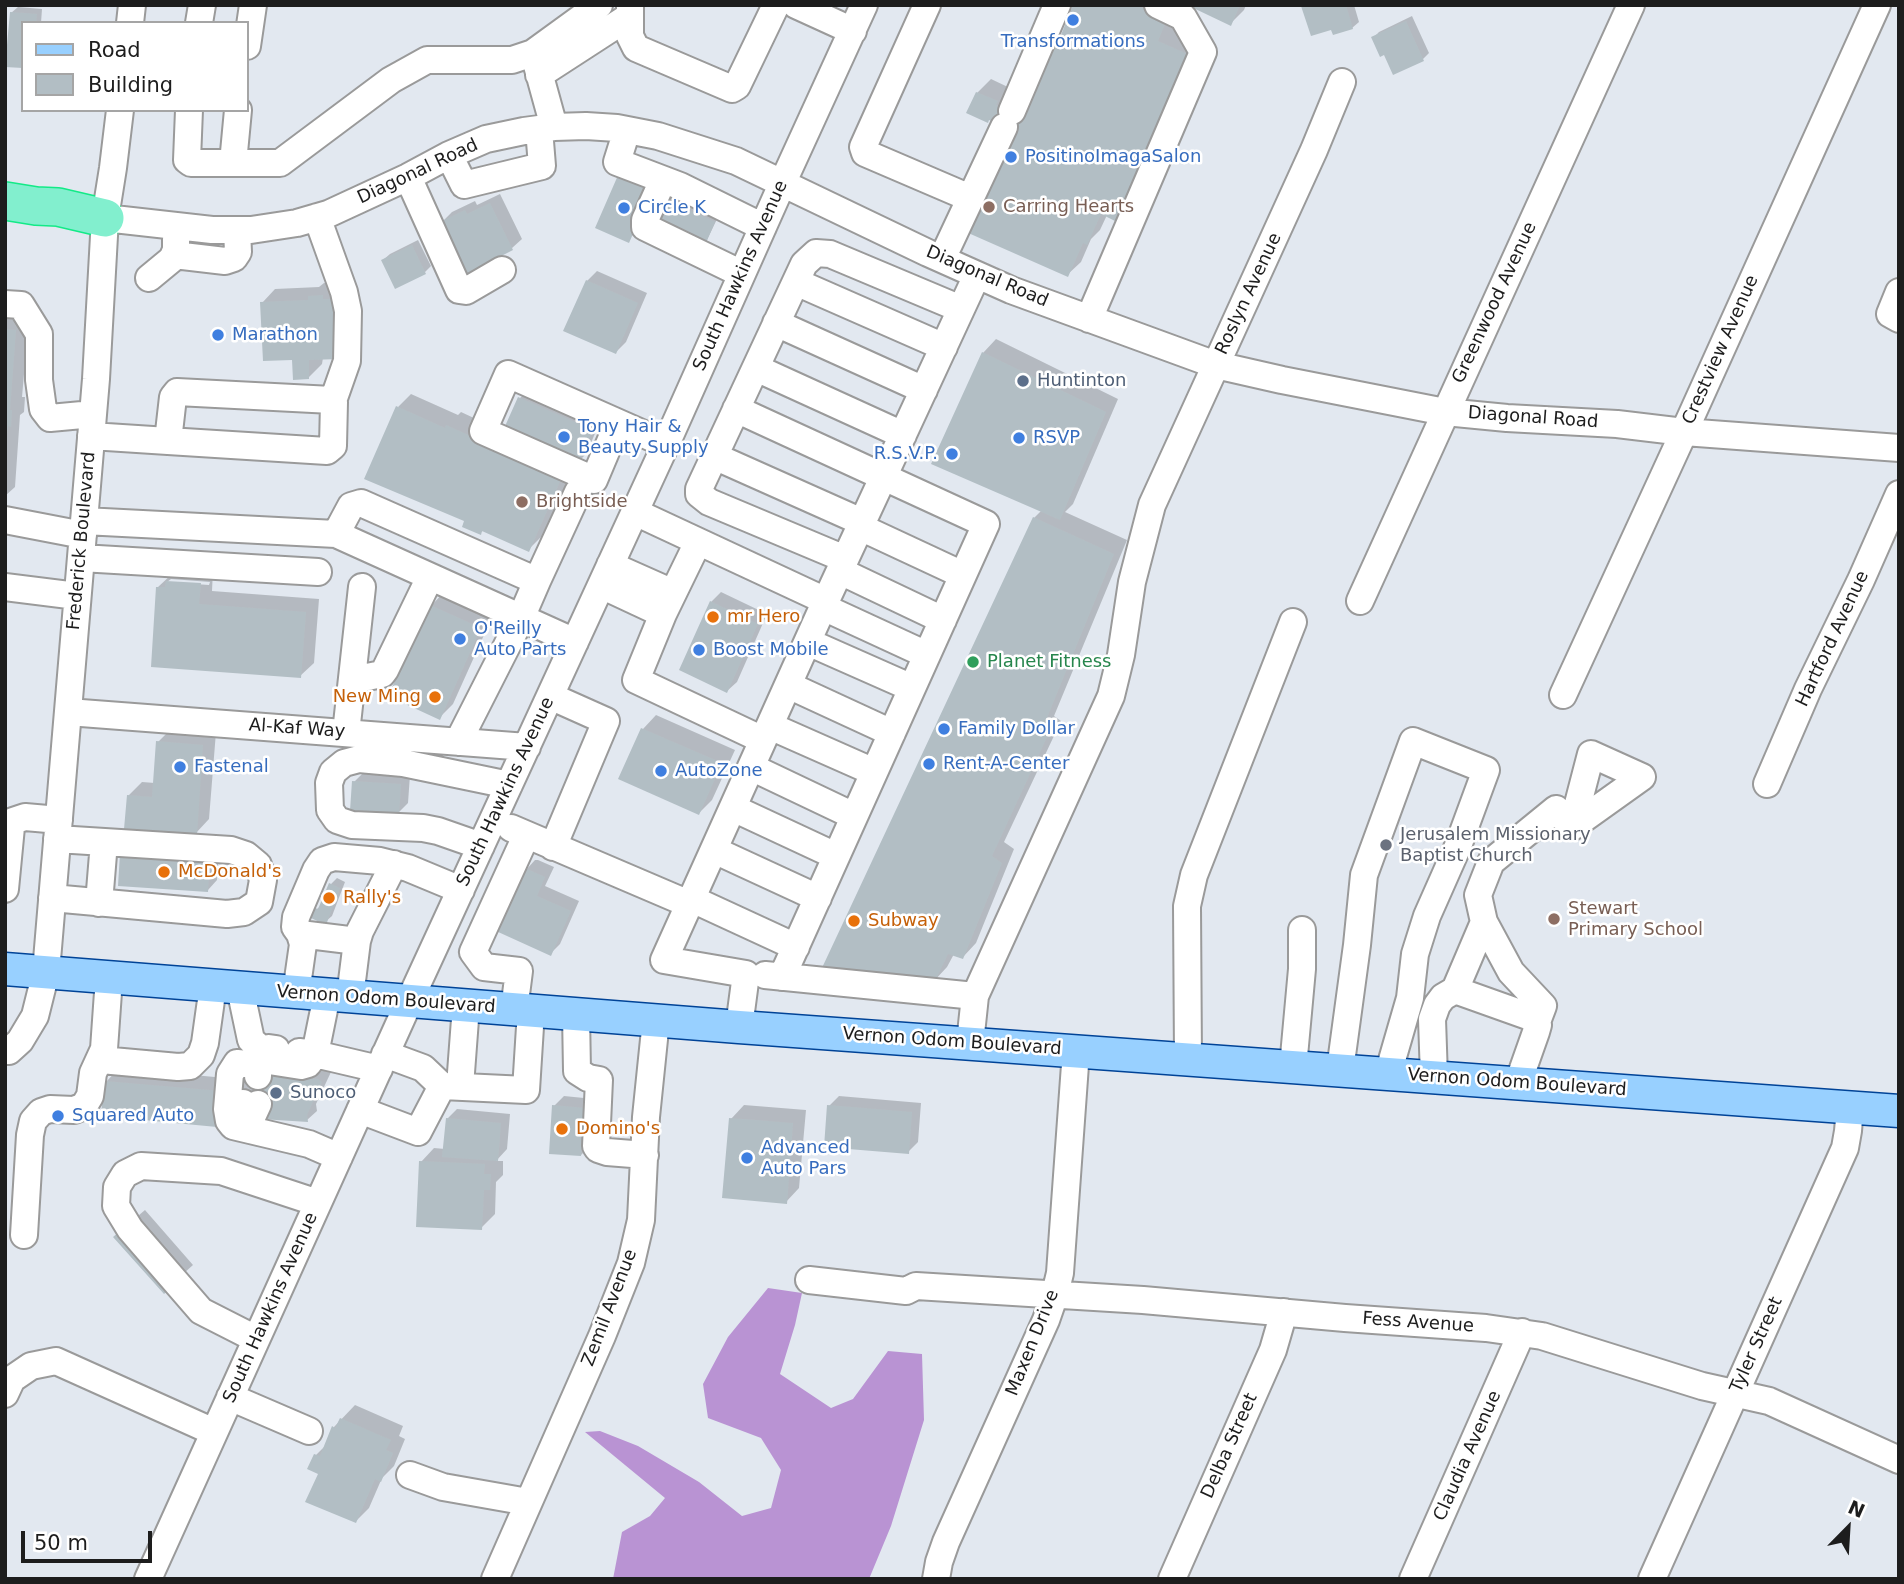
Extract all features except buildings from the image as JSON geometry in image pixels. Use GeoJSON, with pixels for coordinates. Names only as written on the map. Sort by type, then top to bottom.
{"type":"FeatureCollection","features":[{"type":"Feature","properties":{"kind":"highway"},"geometry":{"type":"LineString","coordinates":[[5,201],[58,207],[105,218]]}},
{"type":"Feature","properties":{"kind":"highway"},"geometry":{"type":"LineString","coordinates":[[5,224],[105,218]]}},
{"type":"Feature","properties":{"kind":"main road","name":"Vernon Odom Boulevard"},"geometry":{"type":"LineString","coordinates":[[5,969],[739,1027],[1899,1111]]}},
{"type":"Feature","properties":{"kind":"street"},"geometry":{"type":"LineString","coordinates":[[248,39],[253,5]]}},
{"type":"Feature","properties":{"kind":"street"},"geometry":{"type":"LineString","coordinates":[[536,64],[599,5]]}},
{"type":"Feature","properties":{"kind":"street"},"geometry":{"type":"LineString","coordinates":[[190,112],[187,160],[191,163],[280,163],[391,80],[427,60],[512,60],[536,64],[630,10],[630,36],[636,48],[732,89],[737,86],[776,5]]}},
{"type":"Feature","properties":{"kind":"street"},"geometry":{"type":"LineString","coordinates":[[796,5],[853,30]]}},
{"type":"Feature","properties":{"kind":"street","name":"South Hawkins Avenue"},"geometry":{"type":"LineString","coordinates":[[148,1579],[864,5]]}},
{"type":"Feature","properties":{"kind":"street"},"geometry":{"type":"LineString","coordinates":[[927,5],[863,147],[865,153],[970,198]]}},
{"type":"Feature","properties":{"kind":"street"},"geometry":{"type":"LineString","coordinates":[[942,259],[1008,119],[1057,5]]}},
{"type":"Feature","properties":{"kind":"street"},"geometry":{"type":"LineString","coordinates":[[1089,319],[1203,52],[1183,17],[1158,5]]}},
{"type":"Feature","properties":{"kind":"street","name":"Greenwood Avenue"},"geometry":{"type":"LineString","coordinates":[[1360,601],[1631,5]]}},
{"type":"Feature","properties":{"kind":"street","name":"Crestview Avenue"},"geometry":{"type":"LineString","coordinates":[[1563,695],[1877,5]]}},
{"type":"Feature","properties":{"kind":"street"},"geometry":{"type":"LineString","coordinates":[[449,155],[464,185],[542,166],[547,128],[536,64]]}},
{"type":"Feature","properties":{"kind":"street","name":"Roslyn Avenue"},"geometry":{"type":"LineString","coordinates":[[970,1043],[975,996],[1111,696],[1121,655],[1132,582],[1152,505],[1314,150],[1342,82]]}},
{"type":"Feature","properties":{"kind":"street","name":"Frederick Boulevard"},"geometry":{"type":"LineString","coordinates":[[5,1051],[9,1051],[20,1041],[34,1016],[46,972],[92,425],[105,218],[120,112]]}},
{"type":"Feature","properties":{"kind":"street"},"geometry":{"type":"LineString","coordinates":[[233,163],[238,112]]}},
{"type":"Feature","properties":{"kind":"street","name":"Diagonal Road"},"geometry":{"type":"LineString","coordinates":[[105,218],[212,230],[251,230],[297,223],[328,215],[486,139],[547,128],[586,126],[627,130],[658,136],[730,159],[1011,290],[1216,365],[1445,412],[1899,448]]}},
{"type":"Feature","properties":{"kind":"street"},"geometry":{"type":"LineString","coordinates":[[627,130],[617,162],[710,200],[763,227]]}},
{"type":"Feature","properties":{"kind":"street"},"geometry":{"type":"LineString","coordinates":[[710,200],[730,159]]}},
{"type":"Feature","properties":{"kind":"street"},"geometry":{"type":"LineString","coordinates":[[408,177],[459,290],[466,291],[502,270]]}},
{"type":"Feature","properties":{"kind":"street"},"geometry":{"type":"LineString","coordinates":[[663,180],[645,220],[645,227],[742,274]]}},
{"type":"Feature","properties":{"kind":"street"},"geometry":{"type":"LineString","coordinates":[[5,304],[21,305],[39,334],[39,380],[43,409],[50,418],[168,441],[327,451],[333,446],[333,401],[347,360],[348,311],[344,292],[317,217]]}},
{"type":"Feature","properties":{"kind":"street"},"geometry":{"type":"LineString","coordinates":[[149,278],[172,259],[176,250],[176,226]]}},
{"type":"Feature","properties":{"kind":"street"},"geometry":{"type":"LineString","coordinates":[[174,255],[225,261],[234,258],[238,252],[237,230]]}},
{"type":"Feature","properties":{"kind":"street"},"geometry":{"type":"LineString","coordinates":[[943,620],[843,565],[704,499],[699,494],[699,489],[804,264],[816,253],[830,254],[961,309]]}},
{"type":"Feature","properties":{"kind":"street"},"geometry":{"type":"LineString","coordinates":[[975,996],[746,974],[664,960],[977,275]]}},
{"type":"Feature","properties":{"kind":"street"},"geometry":{"type":"LineString","coordinates":[[796,282],[944,347]]}},
{"type":"Feature","properties":{"kind":"street"},"geometry":{"type":"LineString","coordinates":[[1899,292],[1890,314],[1899,319]]}},
{"type":"Feature","properties":{"kind":"street"},"geometry":{"type":"LineString","coordinates":[[776,323],[924,390]]}},
{"type":"Feature","properties":{"kind":"street"},"geometry":{"type":"LineString","coordinates":[[756,368],[903,435]]}},
{"type":"Feature","properties":{"kind":"street"},"geometry":{"type":"LineString","coordinates":[[618,423],[594,480],[483,431],[508,374],[666,444]]}},
{"type":"Feature","properties":{"kind":"street"},"geometry":{"type":"LineString","coordinates":[[168,441],[173,397],[177,393],[333,401]]}},
{"type":"Feature","properties":{"kind":"street"},"geometry":{"type":"LineString","coordinates":[[736,409],[985,524],[782,977]]}},
{"type":"Feature","properties":{"kind":"street"},"geometry":{"type":"LineString","coordinates":[[714,456],[861,524],[962,575]]}},
{"type":"Feature","properties":{"kind":"street"},"geometry":{"type":"LineString","coordinates":[[458,741],[521,618],[578,492]]}},
{"type":"Feature","properties":{"kind":"street","name":"Hartford Avenue"},"geometry":{"type":"LineString","coordinates":[[1767,784],[1899,494]]}},
{"type":"Feature","properties":{"kind":"street"},"geometry":{"type":"LineString","coordinates":[[336,534],[351,506],[361,502],[537,581]]}},
{"type":"Feature","properties":{"kind":"street"},"geometry":{"type":"LineString","coordinates":[[635,512],[927,655]]}},
{"type":"Feature","properties":{"kind":"street"},"geometry":{"type":"LineString","coordinates":[[5,520],[82,538],[318,572]]}},
{"type":"Feature","properties":{"kind":"street"},"geometry":{"type":"LineString","coordinates":[[82,538],[336,534],[575,642]]}},
{"type":"Feature","properties":{"kind":"street"},"geometry":{"type":"LineString","coordinates":[[698,541],[668,603],[636,680],[766,733],[874,772]]}},
{"type":"Feature","properties":{"kind":"street"},"geometry":{"type":"LineString","coordinates":[[606,575],[668,603]]}},
{"type":"Feature","properties":{"kind":"street"},"geometry":{"type":"LineString","coordinates":[[352,680],[382,674],[430,577]]}},
{"type":"Feature","properties":{"kind":"street"},"geometry":{"type":"LineString","coordinates":[[5,587],[77,596]]}},
{"type":"Feature","properties":{"kind":"street"},"geometry":{"type":"LineString","coordinates":[[346,733],[362,587]]}},
{"type":"Feature","properties":{"kind":"street"},"geometry":{"type":"LineString","coordinates":[[1188,1059],[1187,906],[1194,875],[1293,622]]}},
{"type":"Feature","properties":{"kind":"street"},"geometry":{"type":"LineString","coordinates":[[808,642],[912,688]]}},
{"type":"Feature","properties":{"kind":"street"},"geometry":{"type":"LineString","coordinates":[[788,685],[892,733]]}},
{"type":"Feature","properties":{"kind":"street"},"geometry":{"type":"LineString","coordinates":[[550,696],[606,721],[553,847]]}},
{"type":"Feature","properties":{"kind":"street","name":"Al-Kaf Way"},"geometry":{"type":"LineString","coordinates":[[68,712],[346,733],[404,750],[458,741],[527,747]]}},
{"type":"Feature","properties":{"kind":"street"},"geometry":{"type":"LineString","coordinates":[[1340,1070],[1364,874],[1413,741],[1486,769],[1458,846],[1427,916],[1415,954],[1410,998],[1388,1074]]}},
{"type":"Feature","properties":{"kind":"street"},"geometry":{"type":"LineString","coordinates":[[481,846],[423,828],[352,825],[337,820],[330,810],[329,783],[333,772],[344,763],[404,750],[509,785]]}},
{"type":"Feature","properties":{"kind":"street"},"geometry":{"type":"LineString","coordinates":[[751,768],[854,816]]}},
{"type":"Feature","properties":{"kind":"street"},"geometry":{"type":"LineString","coordinates":[[733,808],[836,856]]}},
{"type":"Feature","properties":{"kind":"street"},"geometry":{"type":"LineString","coordinates":[[1518,1083],[1543,1006],[1511,971],[1485,922],[1478,895],[1491,862],[1556,809],[1572,827]]}},
{"type":"Feature","properties":{"kind":"street"},"geometry":{"type":"LineString","coordinates":[[5,889],[11,827],[13,821],[25,817],[58,830],[104,842],[231,850],[246,855],[258,865],[263,880],[258,902],[244,912],[228,914],[52,898]]}},
{"type":"Feature","properties":{"kind":"street"},"geometry":{"type":"LineString","coordinates":[[493,820],[796,947]]}},
{"type":"Feature","properties":{"kind":"street"},"geometry":{"type":"LineString","coordinates":[[339,1157],[251,1113],[233,1126],[229,1121],[227,1109],[230,1074],[237,1063],[276,1056],[382,1061],[423,1068],[451,1086],[526,1090],[519,971],[484,967],[473,952],[526,836]]}},
{"type":"Feature","properties":{"kind":"street"},"geometry":{"type":"LineString","coordinates":[[99,902],[104,842]]}},
{"type":"Feature","properties":{"kind":"street"},"geometry":{"type":"LineString","coordinates":[[714,850],[818,898]]}},
{"type":"Feature","properties":{"kind":"street"},"geometry":{"type":"LineString","coordinates":[[296,993],[303,944],[295,927],[296,917],[322,861],[334,857],[380,861],[408,867],[461,890]]}},
{"type":"Feature","properties":{"kind":"street"},"geometry":{"type":"LineString","coordinates":[[276,1056],[338,996],[360,930],[394,864]]}},
{"type":"Feature","properties":{"kind":"street"},"geometry":{"type":"LineString","coordinates":[[1434,1077],[1432,1019],[1443,997],[1455,990],[1485,922]]}},
{"type":"Feature","properties":{"kind":"street"},"geometry":{"type":"LineString","coordinates":[[1293,1067],[1302,930]]}},
{"type":"Feature","properties":{"kind":"street"},"geometry":{"type":"LineString","coordinates":[[300,934],[357,941]]}},
{"type":"Feature","properties":{"kind":"street"},"geometry":{"type":"LineString","coordinates":[[739,1027],[746,974]]}},
{"type":"Feature","properties":{"kind":"street"},"geometry":{"type":"LineString","coordinates":[[24,1236],[33,1121],[41,1111],[74,1110],[84,1106],[90,1096],[93,1073],[104,1049],[109,978]]}},
{"type":"Feature","properties":{"kind":"street"},"geometry":{"type":"LineString","coordinates":[[226,987],[276,1056]]}},
{"type":"Feature","properties":{"kind":"street"},"geometry":{"type":"LineString","coordinates":[[100,1060],[190,1066],[201,1055],[226,987]]}},
{"type":"Feature","properties":{"kind":"street"},"geometry":{"type":"LineString","coordinates":[[1455,990],[1528,1016],[1536,1022]]}},
{"type":"Feature","properties":{"kind":"street"},"geometry":{"type":"LineString","coordinates":[[360,1110],[418,1132],[451,1086],[466,1006]]}},
{"type":"Feature","properties":{"kind":"street"},"geometry":{"type":"LineString","coordinates":[[576,1014],[576,1071],[599,1080],[596,1146],[607,1152],[645,1154]]}},
{"type":"Feature","properties":{"kind":"street","name":"Zemil Avenue"},"geometry":{"type":"LineString","coordinates":[[495,1579],[602,1336],[631,1263],[641,1220],[646,1117],[656,1020]]}},
{"type":"Feature","properties":{"kind":"street","name":"Maxen Drive"},"geometry":{"type":"LineString","coordinates":[[936,1579],[946,1542],[1046,1320],[1055,1294],[1060,1273],[1076,1051]]}},
{"type":"Feature","properties":{"kind":"street","name":"Tyler Street"},"geometry":{"type":"LineString","coordinates":[[1651,1579],[1845,1147],[1850,1107]]}},
{"type":"Feature","properties":{"kind":"street"},"geometry":{"type":"LineString","coordinates":[[256,1339],[201,1311],[130,1229],[116,1206],[117,1188],[125,1174],[141,1166],[221,1171],[318,1203]]}},
{"type":"Feature","properties":{"kind":"street","name":"Fess Avenue"},"geometry":{"type":"LineString","coordinates":[[809,1280],[906,1291],[916,1286],[1055,1294],[1522,1332],[1702,1386],[1769,1401],[1899,1460]]}},
{"type":"Feature","properties":{"kind":"street","name":"Delba Street"},"geometry":{"type":"LineString","coordinates":[[1172,1579],[1273,1350],[1284,1312]]}},
{"type":"Feature","properties":{"kind":"street","name":"Claudia Avenue"},"geometry":{"type":"LineString","coordinates":[[1413,1579],[1522,1332]]}},
{"type":"Feature","properties":{"kind":"street"},"geometry":{"type":"LineString","coordinates":[[5,1394],[12,1379],[31,1366],[56,1361],[214,1432]]}},
{"type":"Feature","properties":{"kind":"street"},"geometry":{"type":"LineString","coordinates":[[230,1397],[310,1431]]}},
{"type":"Feature","properties":{"kind":"street"},"geometry":{"type":"LineString","coordinates":[[410,1475],[443,1487],[528,1502]]}},
{"type":"Feature","properties":{"kind":"shaded area"},"geometry":{"type":"Polygon","coordinates":[[[768,1288],[802,1293],[780,1374],[831,1408],[853,1399],[888,1351],[922,1354],[924,1420],[891,1526],[869,1579],[613,1579],[622,1532],[650,1516],[665,1498],[585,1432],[600,1431],[638,1446],[699,1482],[742,1516],[771,1508],[781,1470],[761,1438],[708,1418],[703,1384],[728,1337],[768,1288]]]}},
{"type":"Feature","properties":{"kind":"tunnel"},"geometry":{"type":"LineString","coordinates":[[243,1103],[244,1074]]}},
{"type":"Feature","properties":{"kind":"place","name":"Transformations"},"geometry":{"type":"Point","coordinates":[1073,20]}},
{"type":"Feature","properties":{"kind":"place","name":"PositinoImagaSalon"},"geometry":{"type":"Point","coordinates":[1011,157]}},
{"type":"Feature","properties":{"kind":"place","name":"Carring Hearts"},"geometry":{"type":"Point","coordinates":[989,207]}},
{"type":"Feature","properties":{"kind":"place","name":"Circle K"},"geometry":{"type":"Point","coordinates":[624,208]}},
{"type":"Feature","properties":{"kind":"place","name":"Marathon"},"geometry":{"type":"Point","coordinates":[218,335]}},
{"type":"Feature","properties":{"kind":"place","name":"Huntinton"},"geometry":{"type":"Point","coordinates":[1023,381]}},
{"type":"Feature","properties":{"kind":"place","name":"Tony Hair & Beauty Supply"},"geometry":{"type":"Point","coordinates":[564,437]}},
{"type":"Feature","properties":{"kind":"place","name":"RSVP"},"geometry":{"type":"Point","coordinates":[1019,438]}},
{"type":"Feature","properties":{"kind":"place","name":"R.S.V.P."},"geometry":{"type":"Point","coordinates":[952,454]}},
{"type":"Feature","properties":{"kind":"place","name":"Brightside"},"geometry":{"type":"Point","coordinates":[522,502]}},
{"type":"Feature","properties":{"kind":"place","name":"mr Hero"},"geometry":{"type":"Point","coordinates":[713,617]}},
{"type":"Feature","properties":{"kind":"place","name":"O'Reilly Auto Parts"},"geometry":{"type":"Point","coordinates":[460,639]}},
{"type":"Feature","properties":{"kind":"place","name":"Boost Mobile"},"geometry":{"type":"Point","coordinates":[699,650]}},
{"type":"Feature","properties":{"kind":"place","name":"Planet Fitness"},"geometry":{"type":"Point","coordinates":[973,662]}},
{"type":"Feature","properties":{"kind":"place","name":"New Ming"},"geometry":{"type":"Point","coordinates":[435,697]}},
{"type":"Feature","properties":{"kind":"place","name":"Family Dollar"},"geometry":{"type":"Point","coordinates":[944,729]}},
{"type":"Feature","properties":{"kind":"place","name":"Rent-A-Center"},"geometry":{"type":"Point","coordinates":[929,764]}},
{"type":"Feature","properties":{"kind":"place","name":"Fastenal"},"geometry":{"type":"Point","coordinates":[180,767]}},
{"type":"Feature","properties":{"kind":"place","name":"AutoZone"},"geometry":{"type":"Point","coordinates":[661,771]}},
{"type":"Feature","properties":{"kind":"place","name":"Jerusalem Missionary Baptist Church"},"geometry":{"type":"Point","coordinates":[1386,845]}},
{"type":"Feature","properties":{"kind":"place","name":"McDonald's"},"geometry":{"type":"Point","coordinates":[164,872]}},
{"type":"Feature","properties":{"kind":"place","name":"Rally's"},"geometry":{"type":"Point","coordinates":[329,898]}},
{"type":"Feature","properties":{"kind":"place","name":"Stewart Primary School"},"geometry":{"type":"Point","coordinates":[1554,919]}},
{"type":"Feature","properties":{"kind":"place","name":"Subway"},"geometry":{"type":"Point","coordinates":[854,921]}},
{"type":"Feature","properties":{"kind":"place","name":"Sunoco"},"geometry":{"type":"Point","coordinates":[276,1093]}},
{"type":"Feature","properties":{"kind":"place","name":"Squared Auto"},"geometry":{"type":"Point","coordinates":[58,1116]}},
{"type":"Feature","properties":{"kind":"place","name":"Domino's"},"geometry":{"type":"Point","coordinates":[562,1129]}},
{"type":"Feature","properties":{"kind":"place","name":"Advanced Auto Pars"},"geometry":{"type":"Point","coordinates":[747,1158]}}]}
